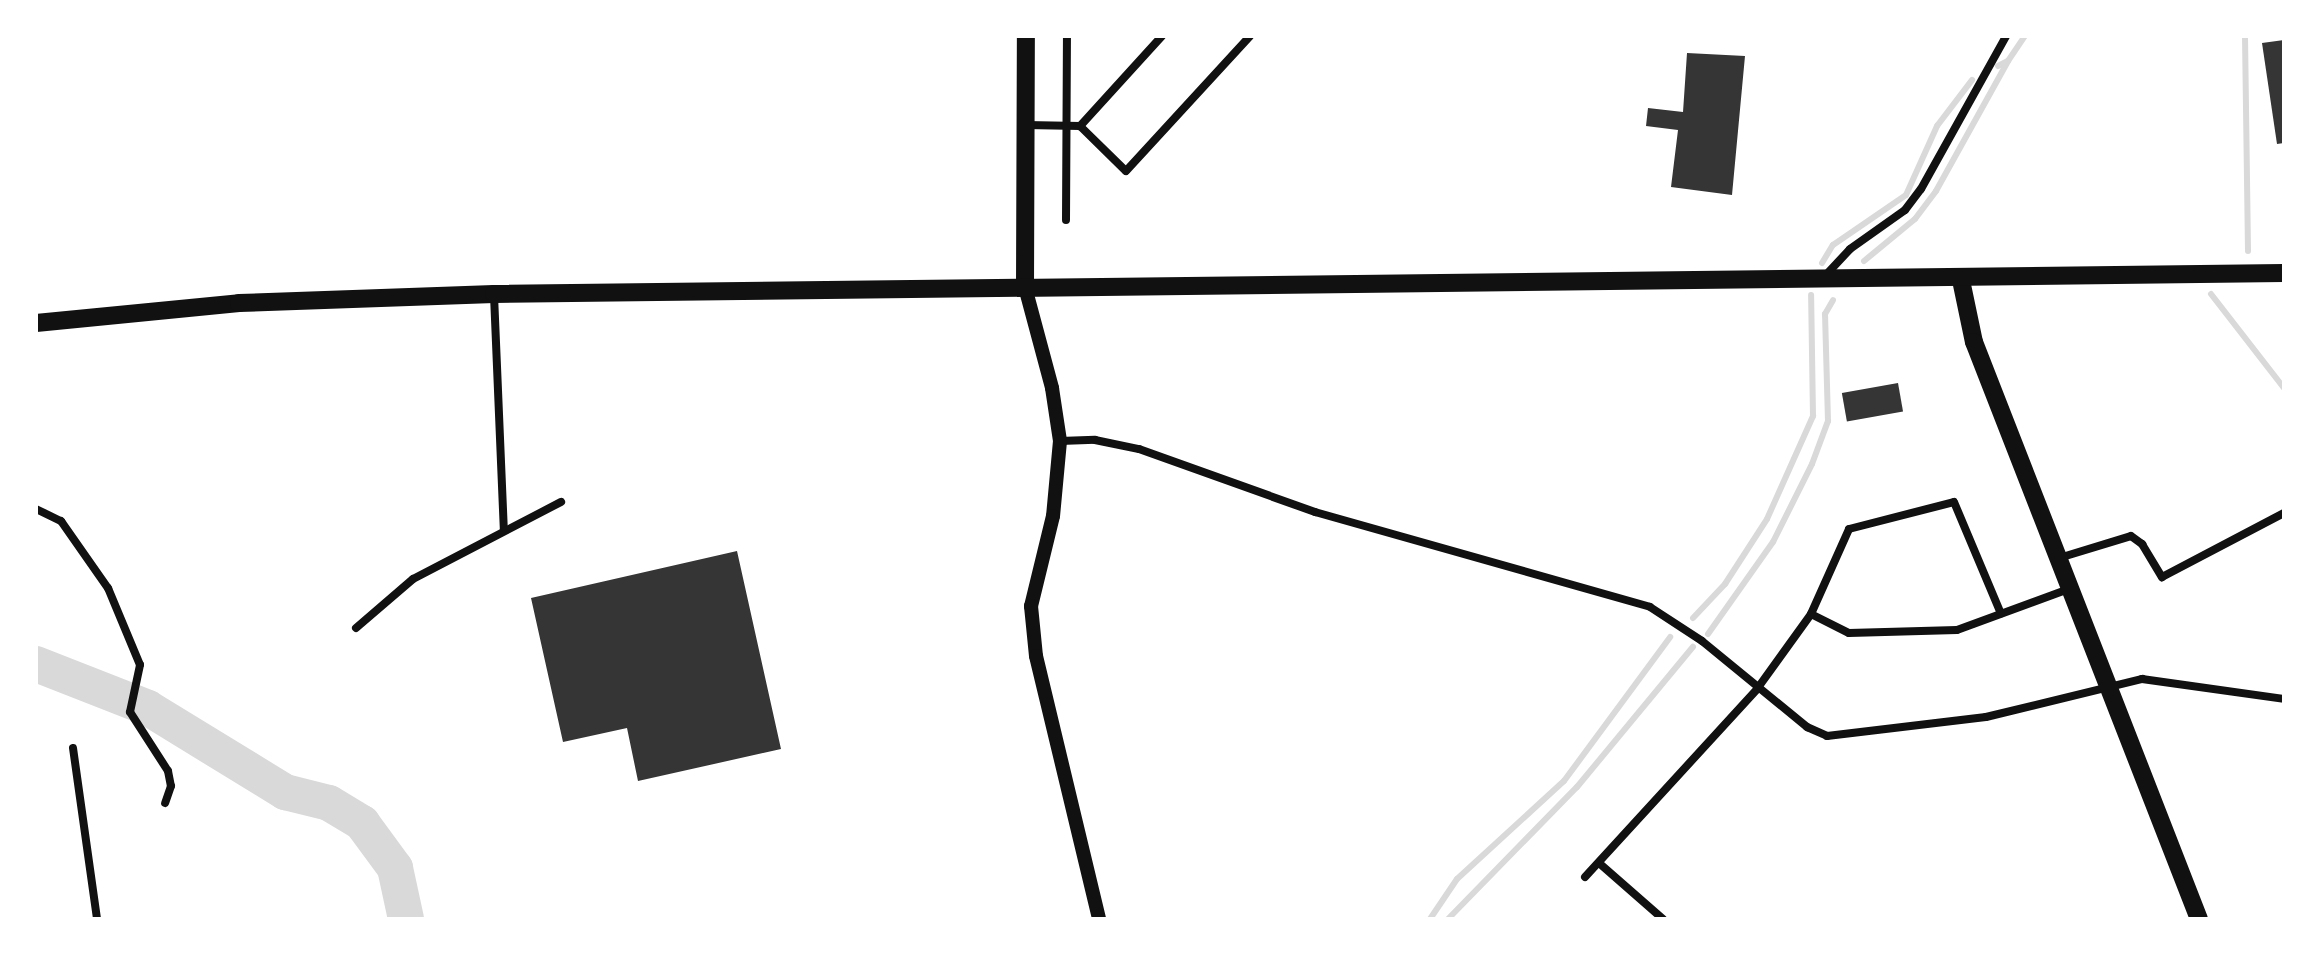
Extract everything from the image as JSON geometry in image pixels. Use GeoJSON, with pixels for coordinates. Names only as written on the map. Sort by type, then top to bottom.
{"type":"FeatureCollection","features":[{"type":"Feature","properties":{"kind":"main road"},"geometry":{"type":"LineString","coordinates":[[1025,287],[1026,36]]}},
{"type":"Feature","properties":{"kind":"main road"},"geometry":{"type":"LineString","coordinates":[[36,323],[239,303],[494,294],[1961,280],[2284,273]]}},
{"type":"Feature","properties":{"kind":"main road"},"geometry":{"type":"LineString","coordinates":[[1961,280],[1974,342],[2199,919]]}},
{"type":"Feature","properties":{"kind":"street"},"geometry":{"type":"LineString","coordinates":[[1066,220],[1067,36]]}},
{"type":"Feature","properties":{"kind":"street"},"geometry":{"type":"LineString","coordinates":[[1080,126],[1162,36]]}},
{"type":"Feature","properties":{"kind":"street"},"geometry":{"type":"LineString","coordinates":[[1025,125],[1080,126],[1126,171],[1250,36]]}},
{"type":"Feature","properties":{"kind":"street"},"geometry":{"type":"LineString","coordinates":[[1822,281],[1833,264],[1905,210],[1921,189],[2006,36]]}},
{"type":"Feature","properties":{"kind":"street"},"geometry":{"type":"LineString","coordinates":[[1025,287],[1049,373],[1060,441],[1053,516],[1031,606],[1045,709],[1099,919]]}},
{"type":"Feature","properties":{"kind":"street"},"geometry":{"type":"LineString","coordinates":[[494,294],[504,530]]}},
{"type":"Feature","properties":{"kind":"street"},"geometry":{"type":"LineString","coordinates":[[1060,441],[1095,440],[1139,449],[1315,512],[1650,607],[1702,641],[1807,727],[1827,736],[1851,736],[1986,717],[2108,690],[2142,679],[2284,699]]}},
{"type":"Feature","properties":{"kind":"street"},"geometry":{"type":"LineString","coordinates":[[356,628],[413,579],[561,502]]}},
{"type":"Feature","properties":{"kind":"street"},"geometry":{"type":"LineString","coordinates":[[1585,877],[1757,689],[1811,614],[1849,529],[1954,502],[2001,614]]}},
{"type":"Feature","properties":{"kind":"street"},"geometry":{"type":"LineString","coordinates":[[36,509],[61,521],[108,588],[140,665],[130,712],[168,771],[171,786],[165,803]]}},
{"type":"Feature","properties":{"kind":"street"},"geometry":{"type":"LineString","coordinates":[[2058,558],[2131,536],[2142,544],[2162,577],[2284,513]]}},
{"type":"Feature","properties":{"kind":"street"},"geometry":{"type":"LineString","coordinates":[[1811,614],[1849,633],[1957,630],[2070,589]]}},
{"type":"Feature","properties":{"kind":"street"},"geometry":{"type":"LineString","coordinates":[[73,748],[97,919]]}},
{"type":"Feature","properties":{"kind":"street"},"geometry":{"type":"LineString","coordinates":[[1599,863],[1663,919]]}},
{"type":"Feature","properties":{"kind":"building"},"geometry":{"type":"Polygon","coordinates":[[[2284,40],[2284,143],[2277,144],[2262,43],[2284,40]]]}},
{"type":"Feature","properties":{"kind":"building"},"geometry":{"type":"Polygon","coordinates":[[[1687,53],[1745,56],[1732,195],[1671,187],[1678,130],[1646,126],[1648,108],[1683,112],[1687,53]]]}},
{"type":"Feature","properties":{"kind":"building"},"geometry":{"type":"Polygon","coordinates":[[[1898,383],[1903,412],[1847,421],[1842,393],[1898,383]]]}},
{"type":"Feature","properties":{"kind":"building"},"geometry":{"type":"Polygon","coordinates":[[[737,551],[781,749],[638,781],[627,728],[563,742],[531,598],[737,551]]]}},
{"type":"Feature","properties":{"kind":"waterway"},"geometry":{"type":"LineString","coordinates":[[1998,66],[2008,61],[2025,36]]}},
{"type":"Feature","properties":{"kind":"waterway"},"geometry":{"type":"LineString","coordinates":[[2245,36],[2248,251]]}},
{"type":"Feature","properties":{"kind":"waterway"},"geometry":{"type":"LineString","coordinates":[[1864,261],[1915,219],[1936,191],[2008,61]]}},
{"type":"Feature","properties":{"kind":"waterway"},"geometry":{"type":"LineString","coordinates":[[1822,263],[1833,245],[1906,195],[1937,126],[1972,80]]}},
{"type":"Feature","properties":{"kind":"waterway"},"geometry":{"type":"LineString","coordinates":[[2211,294],[2284,388]]}},
{"type":"Feature","properties":{"kind":"waterway"},"geometry":{"type":"LineString","coordinates":[[1693,618],[1725,584],[1767,519],[1813,416],[1811,295]]}},
{"type":"Feature","properties":{"kind":"waterway"},"geometry":{"type":"LineString","coordinates":[[1708,634],[1773,542],[1812,464],[1828,421],[1825,314],[1833,300]]}},
{"type":"Feature","properties":{"kind":"waterway"},"geometry":{"type":"LineString","coordinates":[[1430,919],[1457,879],[1564,781],[1670,637]]}},
{"type":"Feature","properties":{"kind":"waterway"},"geometry":{"type":"LineString","coordinates":[[1448,919],[1577,787],[1693,647]]}},
{"type":"Feature","properties":{"kind":"waterway"},"geometry":{"type":"LineString","coordinates":[[36,664],[148,708],[285,792],[329,803],[362,823],[395,868],[406,919]]}}]}
